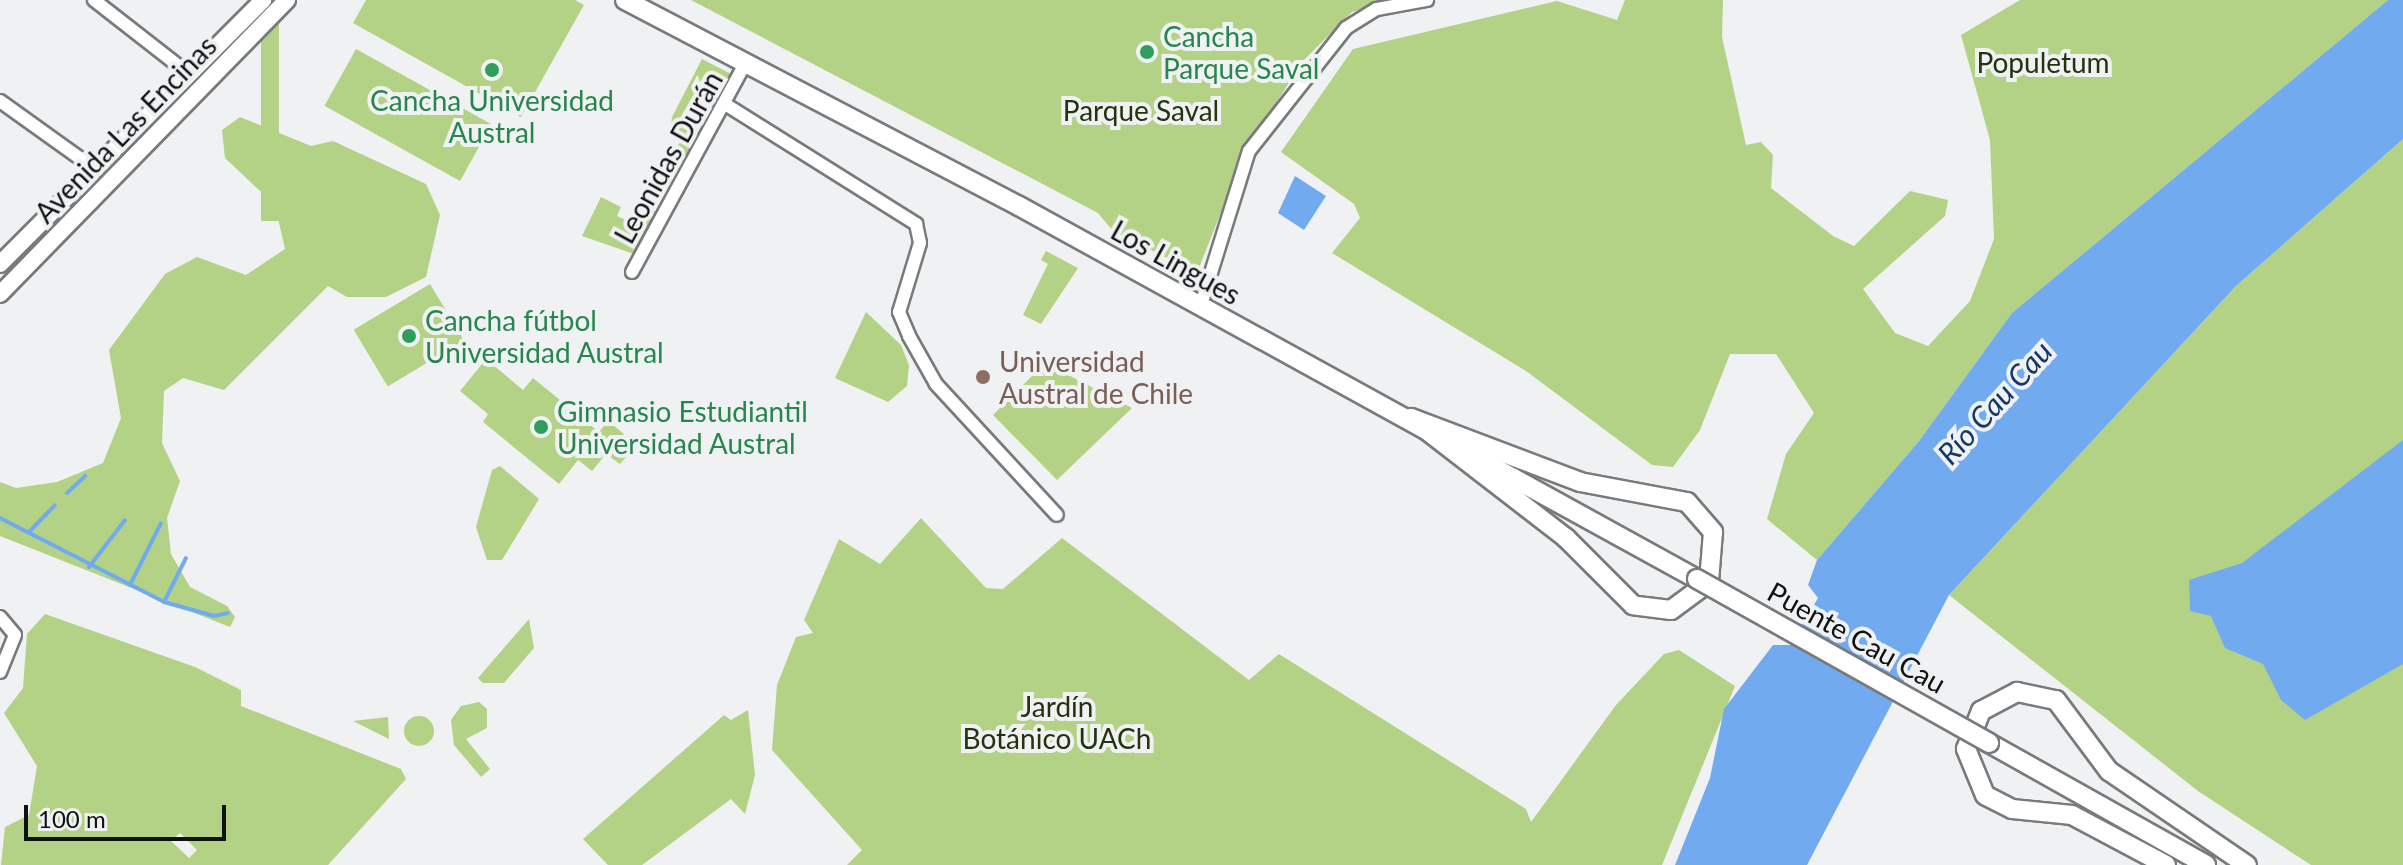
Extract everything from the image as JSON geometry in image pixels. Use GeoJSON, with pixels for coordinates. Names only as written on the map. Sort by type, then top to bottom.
{"type":"FeatureCollection","features":[{"type":"Feature","properties":{"kind":"main road","name":"Los Lingues"},"geometry":{"type":"LineString","coordinates":[[625,0],[1411,418],[1697,579]]}},
{"type":"Feature","properties":{"kind":"main road"},"geometry":{"type":"LineString","coordinates":[[1411,418],[1580,482],[1687,502],[1716,542],[1709,582],[1671,610],[1633,605],[1566,538],[1411,418]]}},
{"type":"Feature","properties":{"kind":"main road","name":"Puente Cau Cau"},"geometry":{"type":"LineString","coordinates":[[1697,579],[2206,865]]}},
{"type":"Feature","properties":{"kind":"main road"},"geometry":{"type":"LineString","coordinates":[[2166,865],[2072,815],[2012,809],[1985,795],[1966,749],[1981,711],[2017,692],[2056,700],[2109,771],[2247,865]]}},
{"type":"Feature","properties":{"kind":"street"},"geometry":{"type":"LineString","coordinates":[[94,0],[188,76],[199,90]]}},
{"type":"Feature","properties":{"kind":"street","name":"Avenida Las Encinas"},"geometry":{"type":"LineString","coordinates":[[1,262],[263,0]]}},
{"type":"Feature","properties":{"kind":"street","name":"Avenida Las Encinas"},"geometry":{"type":"LineString","coordinates":[[0,294],[287,0]]}},
{"type":"Feature","properties":{"kind":"street"},"geometry":{"type":"LineString","coordinates":[[1200,308],[1249,151],[1346,28],[1377,9],[1427,0]]}},
{"type":"Feature","properties":{"kind":"street","name":"Leonidas Durán"},"geometry":{"type":"LineString","coordinates":[[632,272],[745,64]]}},
{"type":"Feature","properties":{"kind":"street"},"geometry":{"type":"LineString","coordinates":[[0,101],[95,169]]}},
{"type":"Feature","properties":{"kind":"street"},"geometry":{"type":"LineString","coordinates":[[725,104],[916,224],[920,243],[899,312],[909,336],[927,373],[1057,515]]}},
{"type":"Feature","properties":{"kind":"street"},"geometry":{"type":"LineString","coordinates":[[1,262],[17,276]]}},
{"type":"Feature","properties":{"kind":"street"},"geometry":{"type":"LineString","coordinates":[[0,617],[15,635],[0,672]]}},
{"type":"Feature","properties":{"kind":"green space"},"geometry":{"type":"Polygon","coordinates":[[[261,0],[279,0],[279,221],[261,221],[261,0]]]}},
{"type":"Feature","properties":{"kind":"green space","name":"Cancha Universidad Austral"},"geometry":{"type":"Polygon","coordinates":[[[366,0],[575,0],[584,5],[521,117],[353,23],[366,0]]]}},
{"type":"Feature","properties":{"kind":"green space","name":"Parque Saval"},"geometry":{"type":"Polygon","coordinates":[[[691,0],[1391,0],[1352,12],[1302,62],[1244,154],[1197,273],[1113,231],[1098,213],[691,0]]]}},
{"type":"Feature","properties":{"kind":"green space","name":"Populetum"},"geometry":{"type":"Polygon","coordinates":[[[1625,0],[1723,0],[1722,37],[1746,145],[1761,142],[1773,155],[1771,188],[1833,236],[1854,246],[1910,191],[1948,200],[1945,216],[1863,289],[1895,333],[1928,346],[1970,301],[1994,239],[1990,140],[1961,35],[2020,0],[2388,0],[2012,313],[1919,441],[1817,560],[1767,519],[1786,454],[1814,413],[1776,354],[1730,354],[1700,430],[1673,467],[1652,465],[1526,371],[1332,253],[1360,218],[1354,204],[1281,152],[1353,49],[1557,1],[1617,20],[1625,0]]]}},
{"type":"Feature","properties":{"kind":"green space"},"geometry":{"type":"Polygon","coordinates":[[[356,49],[492,124],[460,181],[324,106],[356,49]]]}},
{"type":"Feature","properties":{"kind":"green space"},"geometry":{"type":"Polygon","coordinates":[[[702,59],[731,74],[724,85],[716,81],[688,133],[696,138],[637,255],[582,236],[601,197],[621,207],[617,216],[630,222],[651,182],[659,182],[681,140],[670,135],[672,117],[702,59]]]}},
{"type":"Feature","properties":{"kind":"green space"},"geometry":{"type":"Polygon","coordinates":[[[240,117],[311,146],[333,141],[426,184],[440,215],[426,277],[386,297],[347,297],[328,286],[224,390],[183,378],[164,391],[162,443],[180,481],[167,518],[171,554],[190,587],[227,606],[235,617],[230,627],[0,536],[0,482],[16,488],[57,482],[103,463],[121,418],[109,350],[165,274],[197,257],[246,275],[285,249],[275,205],[225,158],[222,130],[240,117]]]}},
{"type":"Feature","properties":{"kind":"green space"},"geometry":{"type":"Polygon","coordinates":[[[2403,139],[2403,865],[2311,865],[2198,791],[1949,595],[2236,286],[2403,139]]]}},
{"type":"Feature","properties":{"kind":"green space"},"geometry":{"type":"Polygon","coordinates":[[[1046,251],[1078,268],[1041,324],[1023,315],[1048,264],[1041,260],[1046,251]]]}},
{"type":"Feature","properties":{"kind":"green space","name":"Cancha fútbol Universidad Austral"},"geometry":{"type":"Polygon","coordinates":[[[430,284],[464,341],[388,386],[354,330],[430,284]]]}},
{"type":"Feature","properties":{"kind":"green space"},"geometry":{"type":"Polygon","coordinates":[[[866,312],[901,345],[909,365],[907,386],[888,402],[835,378],[866,312]]]}},
{"type":"Feature","properties":{"kind":"green space","name":"Gimnasio Estudiantil Universidad Austral"},"geometry":{"type":"Polygon","coordinates":[[[486,359],[523,390],[533,378],[599,432],[608,421],[624,434],[615,446],[627,456],[620,464],[606,454],[592,471],[578,460],[559,484],[483,422],[488,414],[460,391],[486,359]]]}},
{"type":"Feature","properties":{"kind":"green space"},"geometry":{"type":"Polygon","coordinates":[[[1045,363],[1132,408],[1057,480],[993,415],[1045,363]]]}},
{"type":"Feature","properties":{"kind":"green space"},"geometry":{"type":"Polygon","coordinates":[[[500,466],[539,499],[502,560],[487,560],[476,527],[492,470],[500,466]]]}},
{"type":"Feature","properties":{"kind":"green space","name":"Jardín Botánico UACh"},"geometry":{"type":"Polygon","coordinates":[[[921,518],[986,588],[1003,589],[1062,538],[1249,680],[1279,654],[1526,809],[1531,822],[1616,705],[1664,654],[1679,650],[1735,686],[1662,865],[847,865],[862,850],[772,750],[777,685],[796,637],[813,633],[804,620],[839,539],[880,564],[921,518]]]}},
{"type":"Feature","properties":{"kind":"green space"},"geometry":{"type":"Polygon","coordinates":[[[45,614],[195,667],[241,690],[241,706],[401,769],[406,779],[328,865],[1,865],[5,827],[29,815],[37,766],[4,713],[23,688],[27,634],[45,614]],[[180,833],[171,841],[189,858],[197,850],[180,833]]]}},
{"type":"Feature","properties":{"kind":"green space"},"geometry":{"type":"Polygon","coordinates":[[[529,619],[534,648],[504,683],[483,683],[478,678],[529,619]]]}},
{"type":"Feature","properties":{"kind":"green space"},"geometry":{"type":"Polygon","coordinates":[[[479,702],[487,709],[487,728],[466,739],[490,769],[481,777],[454,745],[451,720],[461,706],[479,702]]]}},
{"type":"Feature","properties":{"kind":"green space"},"geometry":{"type":"Polygon","coordinates":[[[748,710],[755,775],[745,814],[731,799],[642,865],[608,865],[583,839],[724,715],[731,720],[748,710]]]}},
{"type":"Feature","properties":{"kind":"green space"},"geometry":{"type":"Polygon","coordinates":[[[419,716],[425,717],[433,725],[433,737],[425,745],[419,746],[413,745],[405,737],[404,731],[405,725],[413,717],[419,716]]]}},
{"type":"Feature","properties":{"kind":"green space"},"geometry":{"type":"Polygon","coordinates":[[[388,717],[389,739],[353,721],[388,717]]]}},
{"type":"Feature","properties":{"kind":"water","name":"Río Cau Cau"},"geometry":{"type":"Polygon","coordinates":[[[2388,0],[2403,0],[2403,139],[2236,286],[1949,595],[1807,865],[1675,865],[1710,778],[1724,709],[1773,645],[1790,645],[1818,598],[1808,585],[1817,560],[1919,441],[2012,313],[2388,0]]]}},
{"type":"Feature","properties":{"kind":"water"},"geometry":{"type":"Polygon","coordinates":[[[1295,176],[1326,196],[1304,230],[1278,213],[1295,176]]]}},
{"type":"Feature","properties":{"kind":"water"},"geometry":{"type":"Polygon","coordinates":[[[2403,440],[2403,664],[2305,720],[2281,700],[2263,664],[2225,648],[2211,616],[2190,611],[2189,580],[2242,563],[2403,440]]]}},
{"type":"Feature","properties":{"kind":"waterway"},"geometry":{"type":"LineString","coordinates":[[67,493],[85,476]]}},
{"type":"Feature","properties":{"kind":"waterway"},"geometry":{"type":"LineString","coordinates":[[29,532],[55,505]]}},
{"type":"Feature","properties":{"kind":"waterway"},"geometry":{"type":"LineString","coordinates":[[0,518],[164,602],[214,616],[228,613]]}},
{"type":"Feature","properties":{"kind":"waterway"},"geometry":{"type":"LineString","coordinates":[[89,567],[125,520]]}},
{"type":"Feature","properties":{"kind":"waterway"},"geometry":{"type":"LineString","coordinates":[[130,585],[161,523]]}},
{"type":"Feature","properties":{"kind":"waterway"},"geometry":{"type":"LineString","coordinates":[[164,602],[186,558]]}},
{"type":"Feature","properties":{"kind":"place","name":"Cancha Parque Saval"},"geometry":{"type":"Point","coordinates":[1147,52]}},
{"type":"Feature","properties":{"kind":"place","name":"Cancha Universidad Austral"},"geometry":{"type":"Point","coordinates":[492,70]}},
{"type":"Feature","properties":{"kind":"place","name":"Cancha fútbol Universidad Austral"},"geometry":{"type":"Point","coordinates":[409,336]}},
{"type":"Feature","properties":{"kind":"place","name":"Universidad Austral de Chile"},"geometry":{"type":"Point","coordinates":[983,377]}},
{"type":"Feature","properties":{"kind":"place","name":"Gimnasio Estudiantil Universidad Austral"},"geometry":{"type":"Point","coordinates":[541,427]}}]}
